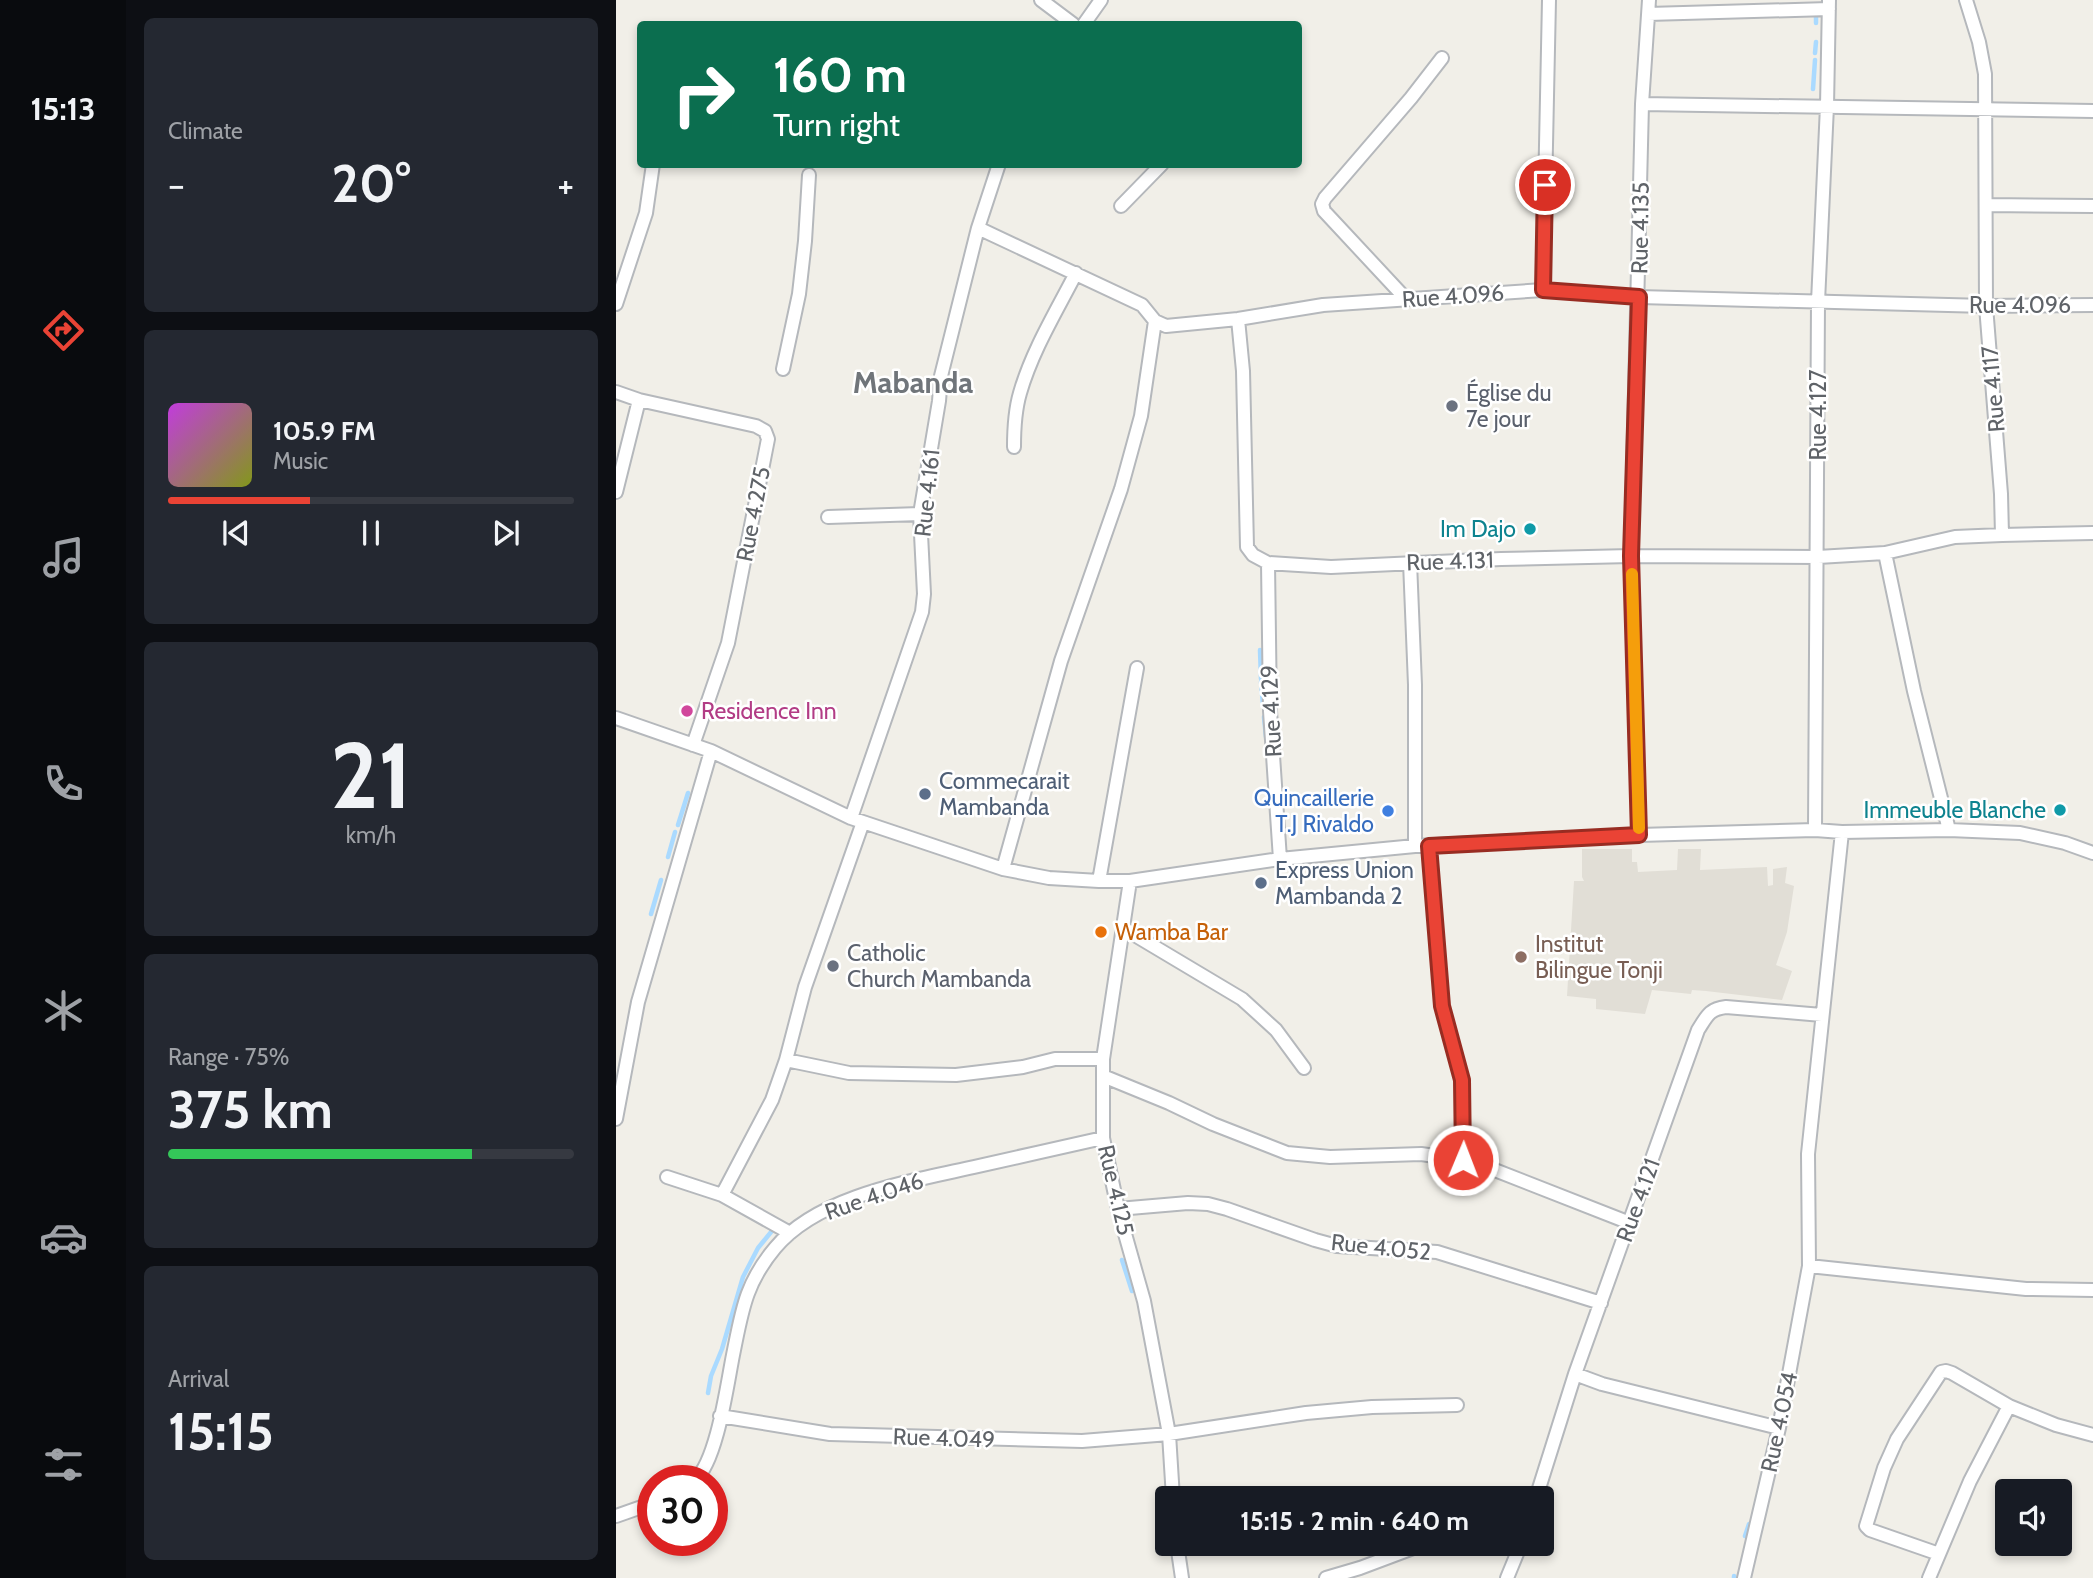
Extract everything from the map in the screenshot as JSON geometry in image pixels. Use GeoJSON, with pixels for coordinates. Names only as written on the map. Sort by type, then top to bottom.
{"type":"FeatureCollection","features":[{"type":"Feature","properties":{"kind":"street"},"geometry":{"type":"LineString","coordinates":[[1041,0],[1069,21]]}},
{"type":"Feature","properties":{"kind":"street"},"geometry":{"type":"LineString","coordinates":[[1086,21],[1101,0]]}},
{"type":"Feature","properties":{"kind":"street"},"geometry":{"type":"LineString","coordinates":[[1543,290],[1549,0]]}},
{"type":"Feature","properties":{"kind":"street","name":"Rue 4.135"},"geometry":{"type":"LineString","coordinates":[[1639,835],[1631,556],[1642,104],[1649,0]]}},
{"type":"Feature","properties":{"kind":"street","name":"Rue 4.117"},"geometry":{"type":"LineString","coordinates":[[1966,0],[1979,42],[1985,74],[1986,306],[2002,535]]}},
{"type":"Feature","properties":{"kind":"street"},"geometry":{"type":"LineString","coordinates":[[1648,14],[1829,4]]}},
{"type":"Feature","properties":{"kind":"street","name":"Rue 4.127"},"geometry":{"type":"LineString","coordinates":[[1815,830],[1818,302],[1829,4]]}},
{"type":"Feature","properties":{"kind":"street"},"geometry":{"type":"LineString","coordinates":[[1406,299],[1324,211],[1322,204],[1442,58]]}},
{"type":"Feature","properties":{"kind":"street"},"geometry":{"type":"LineString","coordinates":[[1642,104],[2093,111]]}},
{"type":"Feature","properties":{"kind":"street"},"geometry":{"type":"LineString","coordinates":[[616,304],[646,213],[653,168]]}},
{"type":"Feature","properties":{"kind":"street","name":"Rue 4.161"},"geometry":{"type":"LineString","coordinates":[[722,1195],[772,1100],[786,1060],[805,987],[922,612],[924,594],[920,514],[941,376],[978,228],[998,168]]}},
{"type":"Feature","properties":{"kind":"street"},"geometry":{"type":"LineString","coordinates":[[1121,206],[1158,168]]}},
{"type":"Feature","properties":{"kind":"street"},"geometry":{"type":"LineString","coordinates":[[783,369],[802,268],[809,175]]}},
{"type":"Feature","properties":{"kind":"street"},"geometry":{"type":"LineString","coordinates":[[1986,205],[2093,206]]}},
{"type":"Feature","properties":{"kind":"street"},"geometry":{"type":"LineString","coordinates":[[978,228],[1142,305],[1155,321],[1141,416],[1124,477],[1061,661],[1003,869]]}},
{"type":"Feature","properties":{"kind":"street"},"geometry":{"type":"LineString","coordinates":[[1014,447],[1014,424],[1020,393],[1042,338],[1076,273]]}},
{"type":"Feature","properties":{"kind":"street","name":"Rue 4.096"},"geometry":{"type":"LineString","coordinates":[[1155,321],[1166,326],[1238,319],[1323,305],[1543,290],[1639,297],[1818,302],[1986,306],[2093,305]]}},
{"type":"Feature","properties":{"kind":"street"},"geometry":{"type":"LineString","coordinates":[[1238,319],[1244,399],[1247,547],[1253,555],[1268,563]]}},
{"type":"Feature","properties":{"kind":"street","name":"Rue 4.275"},"geometry":{"type":"LineString","coordinates":[[616,392],[639,400],[756,426],[765,431],[768,439],[728,643],[693,744]]}},
{"type":"Feature","properties":{"kind":"street"},"geometry":{"type":"LineString","coordinates":[[616,492],[639,400]]}},
{"type":"Feature","properties":{"kind":"street"},"geometry":{"type":"LineString","coordinates":[[828,517],[920,514]]}},
{"type":"Feature","properties":{"kind":"street"},"geometry":{"type":"LineString","coordinates":[[1949,830],[1914,691],[1885,553],[1955,537],[2093,533]]}},
{"type":"Feature","properties":{"kind":"street","name":"Rue 4.131"},"geometry":{"type":"LineString","coordinates":[[1268,563],[1331,567],[1410,562],[1631,556],[1818,557],[1885,553]]}},
{"type":"Feature","properties":{"kind":"street"},"geometry":{"type":"LineString","coordinates":[[1410,562],[1422,846],[1442,1006],[1462,1080],[1463,1160]]}},
{"type":"Feature","properties":{"kind":"street","name":"Rue 4.129"},"geometry":{"type":"LineString","coordinates":[[1268,563],[1270,710],[1280,859]]}},
{"type":"Feature","properties":{"kind":"street"},"geometry":{"type":"LineString","coordinates":[[1099,881],[1137,668]]}},
{"type":"Feature","properties":{"kind":"street"},"geometry":{"type":"LineString","coordinates":[[616,718],[711,751],[857,820],[1003,869],[1049,878],[1130,880],[1280,859],[1422,846],[1639,835],[1815,830],[2020,833],[2065,843],[2093,853]]}},
{"type":"Feature","properties":{"kind":"street"},"geometry":{"type":"LineString","coordinates":[[616,1119],[638,1002],[711,751]]}},
{"type":"Feature","properties":{"kind":"street","name":"Rue 4.054"},"geometry":{"type":"LineString","coordinates":[[1745,1575],[1779,1429],[1809,1266],[1808,1154],[1842,832]]}},
{"type":"Feature","properties":{"kind":"street","name":"Rue 4.125"},"geometry":{"type":"LineString","coordinates":[[1130,880],[1103,1059],[1103,1138],[1118,1209],[1144,1301],[1168,1434],[1171,1486]]}},
{"type":"Feature","properties":{"kind":"street"},"geometry":{"type":"LineString","coordinates":[[1123,928],[1242,999],[1276,1030],[1304,1068]]}},
{"type":"Feature","properties":{"kind":"street","name":"Rue 4.121"},"geometry":{"type":"LineString","coordinates":[[1540,1486],[1575,1374],[1698,1030],[1715,1008],[1822,1015]]}},
{"type":"Feature","properties":{"kind":"street"},"geometry":{"type":"LineString","coordinates":[[786,1060],[849,1073],[956,1075],[1023,1067],[1055,1059],[1103,1059]]}},
{"type":"Feature","properties":{"kind":"street"},"geometry":{"type":"LineString","coordinates":[[1103,1076],[1287,1153],[1330,1157],[1421,1154],[1463,1160],[1630,1223]]}},
{"type":"Feature","properties":{"kind":"street","name":"Rue 4.046"},"geometry":{"type":"LineString","coordinates":[[706,1465],[720,1416],[743,1302],[753,1280],[775,1248],[790,1233],[833,1206],[892,1185],[1103,1138]]}},
{"type":"Feature","properties":{"kind":"street"},"geometry":{"type":"LineString","coordinates":[[667,1177],[722,1195],[790,1233]]}},
{"type":"Feature","properties":{"kind":"street","name":"Rue 4.052"},"geometry":{"type":"LineString","coordinates":[[1118,1209],[1188,1203],[1208,1204],[1337,1246],[1437,1252],[1601,1303]]}},
{"type":"Feature","properties":{"kind":"street"},"geometry":{"type":"LineString","coordinates":[[1809,1266],[2026,1289],[2093,1290]]}},
{"type":"Feature","properties":{"kind":"street"},"geometry":{"type":"LineString","coordinates":[[1939,1554],[1870,1530],[1866,1525],[1884,1468],[1897,1439],[1941,1372],[1952,1373],[2009,1406],[2056,1425],[2093,1435]]}},
{"type":"Feature","properties":{"kind":"street"},"geometry":{"type":"LineString","coordinates":[[1575,1374],[1602,1384],[1779,1429]]}},
{"type":"Feature","properties":{"kind":"street","name":"Rue 4.049"},"geometry":{"type":"LineString","coordinates":[[720,1416],[830,1434],[1082,1441],[1168,1434],[1306,1413],[1372,1407],[1457,1405]]}},
{"type":"Feature","properties":{"kind":"street"},"geometry":{"type":"LineString","coordinates":[[1931,1577],[1969,1481],[2009,1406]]}},
{"type":"Feature","properties":{"kind":"street"},"geometry":{"type":"LineString","coordinates":[[616,1516],[637,1509]]}},
{"type":"Feature","properties":{"kind":"street"},"geometry":{"type":"LineString","coordinates":[[1179,1556],[1182,1578]]}},
{"type":"Feature","properties":{"kind":"street"},"geometry":{"type":"LineString","coordinates":[[1326,1578],[1392,1556]]}},
{"type":"Feature","properties":{"kind":"street"},"geometry":{"type":"LineString","coordinates":[[1507,1578],[1516,1556]]}},
{"type":"Feature","properties":{"kind":"street"},"geometry":{"type":"LineString","coordinates":[[1745,1575],[1758,1578]]}},
{"type":"Feature","properties":{"kind":"shaded area"},"geometry":{"type":"Polygon","coordinates":[[[1582,849],[1632,849],[1632,862],[1637,862],[1638,872],[1677,870],[1678,849],[1701,849],[1700,870],[1767,867],[1768,886],[1773,885],[1773,869],[1787,867],[1785,883],[1794,886],[1787,932],[1776,965],[1792,971],[1782,1000],[1706,991],[1692,990],[1691,994],[1652,990],[1645,1014],[1596,1009],[1596,999],[1567,996],[1574,881],[1584,881],[1582,849]]]}},
{"type":"Feature","properties":{"kind":"waterway"},"geometry":{"type":"LineString","coordinates":[[1816,11],[1816,23]]}},
{"type":"Feature","properties":{"kind":"waterway"},"geometry":{"type":"LineString","coordinates":[[1815,53],[1816,42]]}},
{"type":"Feature","properties":{"kind":"waterway"},"geometry":{"type":"LineString","coordinates":[[1813,89],[1815,60]]}},
{"type":"Feature","properties":{"kind":"waterway"},"geometry":{"type":"LineString","coordinates":[[1260,650],[1261,679]]}},
{"type":"Feature","properties":{"kind":"waterway"},"geometry":{"type":"LineString","coordinates":[[1261,682],[1263,705]]}},
{"type":"Feature","properties":{"kind":"waterway"},"geometry":{"type":"LineString","coordinates":[[1264,717],[1266,737]]}},
{"type":"Feature","properties":{"kind":"waterway"},"geometry":{"type":"LineString","coordinates":[[678,825],[688,793]]}},
{"type":"Feature","properties":{"kind":"waterway"},"geometry":{"type":"LineString","coordinates":[[668,857],[675,832]]}},
{"type":"Feature","properties":{"kind":"waterway"},"geometry":{"type":"LineString","coordinates":[[651,914],[661,880]]}},
{"type":"Feature","properties":{"kind":"waterway"},"geometry":{"type":"LineString","coordinates":[[708,1393],[743,1277],[758,1248],[776,1226]]}},
{"type":"Feature","properties":{"kind":"waterway"},"geometry":{"type":"LineString","coordinates":[[1122,1260],[1132,1291]]}},
{"type":"Feature","properties":{"kind":"waterway"},"geometry":{"type":"LineString","coordinates":[[1745,1536],[1749,1524]]}},
{"type":"Feature","properties":{"kind":"slow traffic"},"geometry":{"type":"LineString","coordinates":[[1632,574],[1639,828]]}},
{"type":"Feature","properties":{"kind":"place","name":"Église du 7e jour"},"geometry":{"type":"Point","coordinates":[1452,406]}},
{"type":"Feature","properties":{"kind":"place","name":"Im Dajo"},"geometry":{"type":"Point","coordinates":[1530,529]}},
{"type":"Feature","properties":{"kind":"place","name":"Residence Inn"},"geometry":{"type":"Point","coordinates":[687,711]}},
{"type":"Feature","properties":{"kind":"place","name":"Commecarait Mambanda"},"geometry":{"type":"Point","coordinates":[925,794]}},
{"type":"Feature","properties":{"kind":"place","name":"Immeuble Blanche"},"geometry":{"type":"Point","coordinates":[2060,810]}},
{"type":"Feature","properties":{"kind":"place","name":"Quincaillerie T.J Rivaldo"},"geometry":{"type":"Point","coordinates":[1388,811]}},
{"type":"Feature","properties":{"kind":"place","name":"Express Union Mambanda 2"},"geometry":{"type":"Point","coordinates":[1261,883]}},
{"type":"Feature","properties":{"kind":"place","name":"Wamba Bar"},"geometry":{"type":"Point","coordinates":[1101,932]}},
{"type":"Feature","properties":{"kind":"place","name":"Institut Bilingue Tonji"},"geometry":{"type":"Point","coordinates":[1521,957]}},
{"type":"Feature","properties":{"kind":"place","name":"Catholic Church Mambanda"},"geometry":{"type":"Point","coordinates":[833,966]}},
{"type":"Feature","properties":{"kind":"district","name":"Mabanda"},"geometry":{"type":"Point","coordinates":[913,382]}},
{"type":"Feature","properties":{"kind":"route"},"geometry":{"type":"LineString","coordinates":[[1463,1160],[1462,1080],[1442,1006],[1429,846],[1639,835],[1631,556],[1639,297],[1543,290],[1545,185]]}}]}
